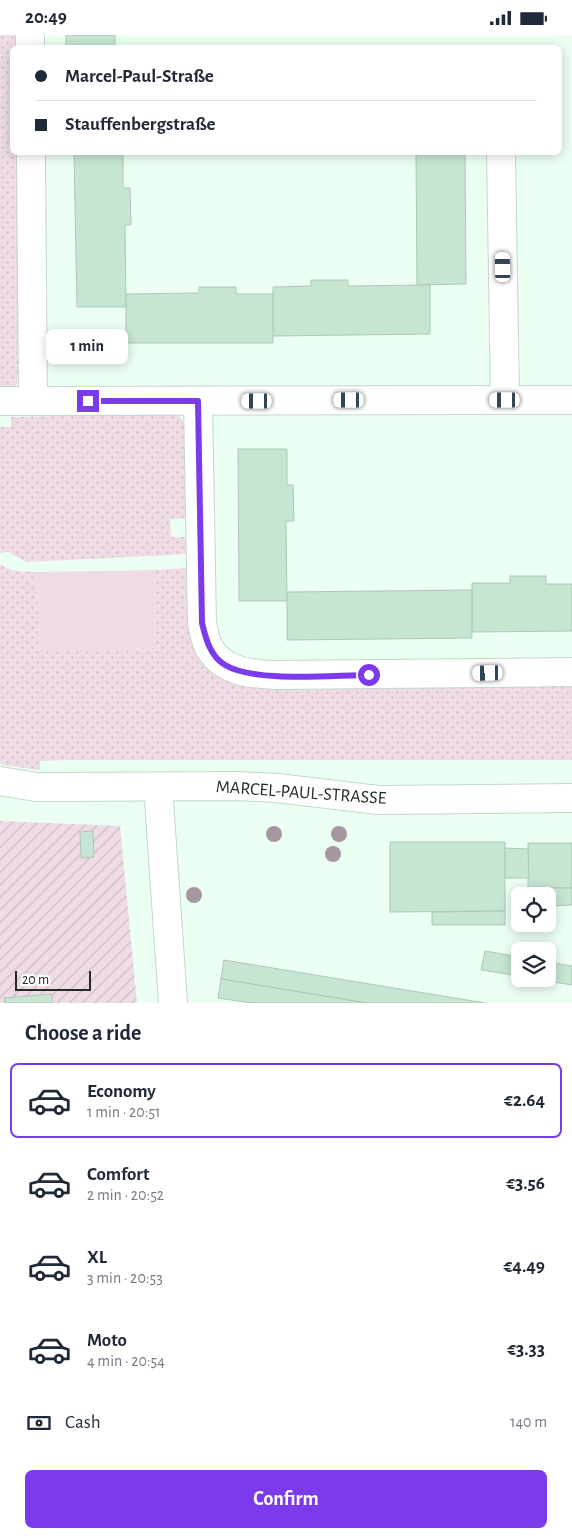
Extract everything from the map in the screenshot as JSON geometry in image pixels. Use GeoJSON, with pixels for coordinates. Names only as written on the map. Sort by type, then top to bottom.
{"type":"FeatureCollection","features":[{"type":"Feature","properties":{"kind":"street"},"geometry":{"type":"LineString","coordinates":[[31,155],[33,401]]}},
{"type":"Feature","properties":{"kind":"street"},"geometry":{"type":"LineString","coordinates":[[502,155],[505,400]]}},
{"type":"Feature","properties":{"kind":"street"},"geometry":{"type":"LineString","coordinates":[[0,401],[572,400]]}},
{"type":"Feature","properties":{"kind":"street"},"geometry":{"type":"LineString","coordinates":[[198,401],[202,623],[209,649],[224,665],[250,674],[276,675],[572,672]]}},
{"type":"Feature","properties":{"kind":"street","name":"MARCEL-PAUL-STRASSE"},"geometry":{"type":"LineString","coordinates":[[0,781],[36,787],[277,788],[378,800],[572,798]]}},
{"type":"Feature","properties":{"kind":"street"},"geometry":{"type":"LineString","coordinates":[[158,787],[173,1003]]}},
{"type":"Feature","properties":{"kind":"shaded area"},"geometry":{"type":"Polygon","coordinates":[[[0,35],[19,35],[19,45],[10,45],[10,155],[20,155],[24,365],[14,390],[0,390],[0,35]]]}},
{"type":"Feature","properties":{"kind":"shaded area"},"geometry":{"type":"Polygon","coordinates":[[[176,413],[188,427],[189,518],[170,519],[171,537],[190,537],[191,554],[26,562],[8,552],[0,553],[0,427],[11,427],[11,417],[176,413]]]}},
{"type":"Feature","properties":{"kind":"shaded area"},"geometry":{"type":"Polygon","coordinates":[[[0,565],[15,571],[37,572],[39,650],[155,648],[154,570],[188,568],[205,664],[572,682],[572,760],[67,760],[40,761],[40,770],[3,765],[0,763],[0,565]]]}},
{"type":"Feature","properties":{"kind":"shaded area"},"geometry":{"type":"Polygon","coordinates":[[[154,570],[155,648],[39,651],[37,572],[154,570]]]}},
{"type":"Feature","properties":{"kind":"shaded area"},"geometry":{"type":"Polygon","coordinates":[[[0,821],[120,826],[137,1003],[0,1003],[0,821]]]}},
{"type":"Feature","properties":{"kind":"building"},"geometry":{"type":"Polygon","coordinates":[[[66,35],[115,35],[115,45],[66,45],[66,35]]]}},
{"type":"Feature","properties":{"kind":"building"},"geometry":{"type":"Polygon","coordinates":[[[74,155],[123,155],[123,188],[130,188],[131,225],[125,225],[126,307],[77,307],[74,155]]]}},
{"type":"Feature","properties":{"kind":"building"},"geometry":{"type":"Polygon","coordinates":[[[416,155],[465,155],[466,284],[417,285],[416,155]]]}},
{"type":"Feature","properties":{"kind":"building"},"geometry":{"type":"Polygon","coordinates":[[[311,280],[348,280],[348,286],[430,285],[430,334],[273,336],[273,287],[311,286],[311,280]]]}},
{"type":"Feature","properties":{"kind":"building"},"geometry":{"type":"Polygon","coordinates":[[[199,287],[236,287],[236,294],[273,294],[273,343],[126,343],[126,294],[199,293],[199,287]]]}},
{"type":"Feature","properties":{"kind":"building"},"geometry":{"type":"Polygon","coordinates":[[[238,449],[287,449],[287,485],[293,485],[294,521],[286,521],[287,601],[239,601],[238,449]]]}},
{"type":"Feature","properties":{"kind":"building"},"geometry":{"type":"Polygon","coordinates":[[[510,576],[546,576],[546,584],[572,584],[572,631],[472,632],[472,583],[510,583],[510,576]]]}},
{"type":"Feature","properties":{"kind":"building"},"geometry":{"type":"Polygon","coordinates":[[[472,590],[472,638],[287,640],[287,592],[472,590]]]}},
{"type":"Feature","properties":{"kind":"building"},"geometry":{"type":"Polygon","coordinates":[[[93,831],[94,857],[81,858],[80,832],[93,831]]]}},
{"type":"Feature","properties":{"kind":"building"},"geometry":{"type":"Polygon","coordinates":[[[390,842],[505,842],[505,911],[390,912],[390,842]]]}},
{"type":"Feature","properties":{"kind":"building"},"geometry":{"type":"Polygon","coordinates":[[[528,843],[572,843],[572,888],[528,887],[528,843]]]}},
{"type":"Feature","properties":{"kind":"building"},"geometry":{"type":"Polygon","coordinates":[[[505,848],[528,849],[529,878],[505,878],[505,848]]]}},
{"type":"Feature","properties":{"kind":"building"},"geometry":{"type":"Polygon","coordinates":[[[556,888],[572,888],[572,905],[556,906],[556,888]]]}},
{"type":"Feature","properties":{"kind":"building"},"geometry":{"type":"Polygon","coordinates":[[[505,911],[505,925],[432,925],[432,912],[505,911]]]}},
{"type":"Feature","properties":{"kind":"building"},"geometry":{"type":"Polygon","coordinates":[[[485,951],[511,955],[511,975],[481,970],[485,951]]]}},
{"type":"Feature","properties":{"kind":"building"},"geometry":{"type":"Polygon","coordinates":[[[224,960],[485,1003],[367,1003],[221,979],[224,960]]]}},
{"type":"Feature","properties":{"kind":"building"},"geometry":{"type":"Polygon","coordinates":[[[556,963],[572,966],[572,985],[556,982],[556,963]]]}},
{"type":"Feature","properties":{"kind":"building"},"geometry":{"type":"Polygon","coordinates":[[[221,979],[367,1003],[251,1003],[218,998],[221,979]]]}},
{"type":"Feature","properties":{"kind":"building"},"geometry":{"type":"Polygon","coordinates":[[[52,994],[52,1003],[5,1003],[4,998],[52,994]]]}},
{"type":"Feature","properties":{"kind":"route"},"geometry":{"type":"LineString","coordinates":[[88,401],[198,401],[202,623],[209,649],[224,665],[250,674],[369,675]]}}]}
